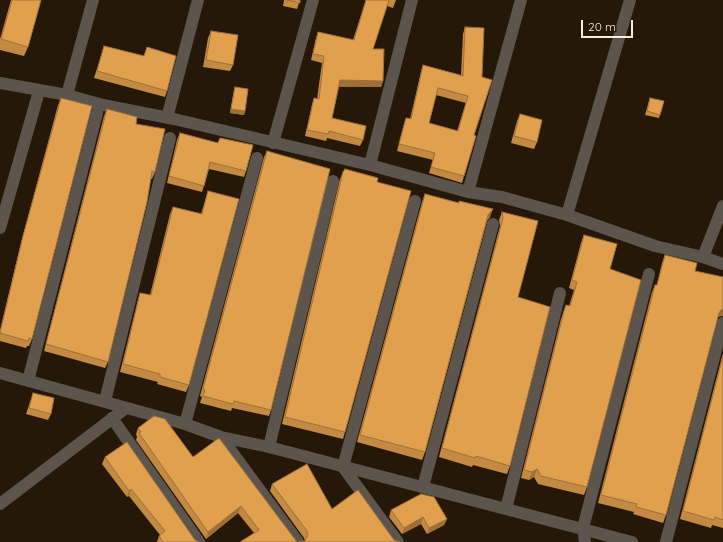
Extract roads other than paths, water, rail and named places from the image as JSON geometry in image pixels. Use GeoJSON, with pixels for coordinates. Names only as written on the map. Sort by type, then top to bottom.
{"type":"FeatureCollection","features":[{"type":"Feature","properties":{"kind":"street"},"geometry":{"type":"LineString","coordinates":[[67,95],[94,0]]}},
{"type":"Feature","properties":{"kind":"street"},"geometry":{"type":"LineString","coordinates":[[167,118],[198,0]]}},
{"type":"Feature","properties":{"kind":"street"},"geometry":{"type":"LineString","coordinates":[[273,143],[313,0]]}},
{"type":"Feature","properties":{"kind":"street"},"geometry":{"type":"LineString","coordinates":[[370,165],[412,0]]}},
{"type":"Feature","properties":{"kind":"street"},"geometry":{"type":"LineString","coordinates":[[468,192],[521,0]]}},
{"type":"Feature","properties":{"kind":"street"},"geometry":{"type":"LineString","coordinates":[[567,215],[630,0]]}},
{"type":"Feature","properties":{"kind":"street"},"geometry":{"type":"LineString","coordinates":[[0,83],[67,95],[103,105],[167,118],[370,165],[468,192],[502,198],[567,215],[655,246],[703,257],[723,264]]}},
{"type":"Feature","properties":{"kind":"street"},"geometry":{"type":"LineString","coordinates":[[0,228],[39,91]]}},
{"type":"Feature","properties":{"kind":"street"},"geometry":{"type":"LineString","coordinates":[[28,381],[97,112]]}},
{"type":"Feature","properties":{"kind":"street"},"geometry":{"type":"LineString","coordinates":[[105,401],[170,138]]}},
{"type":"Feature","properties":{"kind":"street"},"geometry":{"type":"LineString","coordinates":[[185,424],[256,158]]}},
{"type":"Feature","properties":{"kind":"street"},"geometry":{"type":"LineString","coordinates":[[269,447],[333,181]]}},
{"type":"Feature","properties":{"kind":"street"},"geometry":{"type":"LineString","coordinates":[[343,467],[415,201]]}},
{"type":"Feature","properties":{"kind":"street"},"geometry":{"type":"LineString","coordinates":[[703,257],[723,206]]}},
{"type":"Feature","properties":{"kind":"street"},"geometry":{"type":"LineString","coordinates":[[423,487],[493,224]]}},
{"type":"Feature","properties":{"kind":"street"},"geometry":{"type":"LineString","coordinates":[[585,542],[583,528],[649,274]]}},
{"type":"Feature","properties":{"kind":"street"},"geometry":{"type":"LineString","coordinates":[[506,509],[560,293]]}},
{"type":"Feature","properties":{"kind":"street"},"geometry":{"type":"LineString","coordinates":[[666,542],[723,323]]}},
{"type":"Feature","properties":{"kind":"street"},"geometry":{"type":"LineString","coordinates":[[0,373],[185,424],[221,437],[269,447],[583,528],[631,542]]}},
{"type":"Feature","properties":{"kind":"street"},"geometry":{"type":"LineString","coordinates":[[0,504],[126,408]]}},
{"type":"Feature","properties":{"kind":"street"},"geometry":{"type":"LineString","coordinates":[[112,418],[199,542]]}},
{"type":"Feature","properties":{"kind":"street"},"geometry":{"type":"LineString","coordinates":[[221,437],[298,542]]}},
{"type":"Feature","properties":{"kind":"street"},"geometry":{"type":"LineString","coordinates":[[343,467],[398,542]]}}]}
